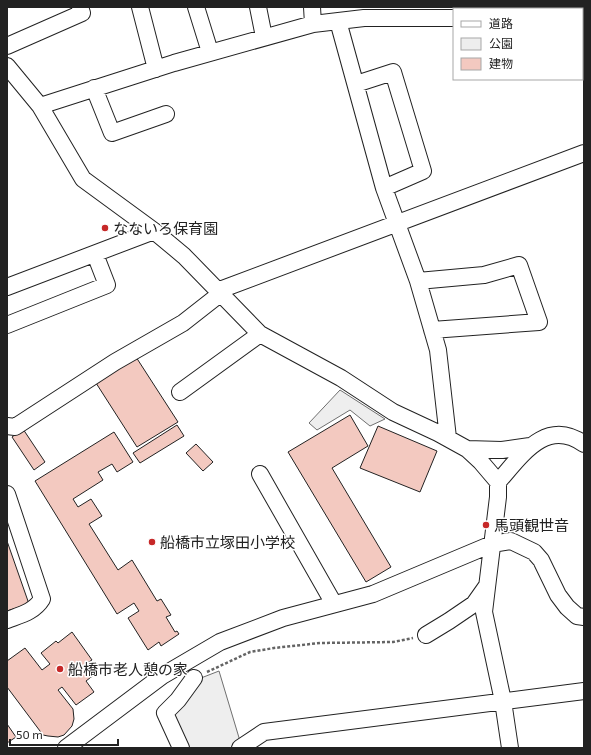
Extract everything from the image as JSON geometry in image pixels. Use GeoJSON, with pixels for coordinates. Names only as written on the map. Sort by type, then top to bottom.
{"type":"FeatureCollection","features":[{"type":"Feature","properties":{"kind":"street"},"geometry":{"type":"LineString","coordinates":[[7,46],[82,13],[80,7]]}},
{"type":"Feature","properties":{"kind":"street"},"geometry":{"type":"LineString","coordinates":[[140,7],[156,68]]}},
{"type":"Feature","properties":{"kind":"street"},"geometry":{"type":"LineString","coordinates":[[196,7],[210,52]]}},
{"type":"Feature","properties":{"kind":"street"},"geometry":{"type":"LineString","coordinates":[[258,7],[264,37]]}},
{"type":"Feature","properties":{"kind":"street"},"geometry":{"type":"LineString","coordinates":[[312,7],[313,24]]}},
{"type":"Feature","properties":{"kind":"street"},"geometry":{"type":"LineString","coordinates":[[40,106],[210,52],[313,24],[338,21],[364,12],[453,18]]}},
{"type":"Feature","properties":{"kind":"street"},"geometry":{"type":"LineString","coordinates":[[338,21],[384,188],[396,224],[418,280],[438,350],[448,438]]}},
{"type":"Feature","properties":{"kind":"street"},"geometry":{"type":"LineString","coordinates":[[7,66],[40,106],[83,179],[154,231],[184,256],[260,334],[341,378],[393,412],[448,438],[467,449],[481,462],[498,482],[498,497],[484,612],[503,701],[510,748]]}},
{"type":"Feature","properties":{"kind":"street"},"geometry":{"type":"LineString","coordinates":[[356,84],[393,72],[423,171],[384,188]]}},
{"type":"Feature","properties":{"kind":"street"},"geometry":{"type":"LineString","coordinates":[[94,88],[112,133],[166,114]]}},
{"type":"Feature","properties":{"kind":"street"},"geometry":{"type":"LineString","coordinates":[[7,426],[15,427],[115,362],[183,323],[219,293],[584,153]]}},
{"type":"Feature","properties":{"kind":"street"},"geometry":{"type":"LineString","coordinates":[[7,287],[154,231]]}},
{"type":"Feature","properties":{"kind":"street"},"geometry":{"type":"LineString","coordinates":[[7,325],[107,285],[95,254]]}},
{"type":"Feature","properties":{"kind":"street"},"geometry":{"type":"LineString","coordinates":[[418,280],[484,275],[519,265],[539,322],[432,330]]}},
{"type":"Feature","properties":{"kind":"street"},"geometry":{"type":"LineString","coordinates":[[180,392],[260,334]]}},
{"type":"Feature","properties":{"kind":"street"},"geometry":{"type":"LineString","coordinates":[[498,482],[530,446],[545,437],[554,435],[575,438],[584,444]]}},
{"type":"Feature","properties":{"kind":"street"},"geometry":{"type":"LineString","coordinates":[[467,449],[502,450],[530,446]]}},
{"type":"Feature","properties":{"kind":"street"},"geometry":{"type":"LineString","coordinates":[[260,474],[334,604]]}},
{"type":"Feature","properties":{"kind":"street"},"geometry":{"type":"LineString","coordinates":[[7,494],[42,599],[38,606],[33,610],[7,620]]}},
{"type":"Feature","properties":{"kind":"street"},"geometry":{"type":"LineString","coordinates":[[66,748],[162,676],[220,642],[283,618],[373,594],[492,544],[511,541],[534,552],[541,560],[558,595],[567,607],[578,616],[584,617]]}},
{"type":"Feature","properties":{"kind":"street"},"geometry":{"type":"LineString","coordinates":[[426,635],[450,622],[474,604],[486,587]]}},
{"type":"Feature","properties":{"kind":"street"},"geometry":{"type":"LineString","coordinates":[[180,748],[165,713],[178,700],[194,678]]}},
{"type":"Feature","properties":{"kind":"street"},"geometry":{"type":"LineString","coordinates":[[240,748],[264,732],[584,691]]}},
{"type":"Feature","properties":{"kind":"path"},"geometry":{"type":"LineString","coordinates":[[194,678],[250,652],[320,643],[393,642],[426,635]]}},
{"type":"Feature","properties":{"kind":"green space"},"geometry":{"type":"Polygon","coordinates":[[[340,390],[385,419],[370,426],[350,410],[317,430],[309,423],[340,390]]]}},
{"type":"Feature","properties":{"kind":"green space"},"geometry":{"type":"Polygon","coordinates":[[[219,671],[240,741],[231,748],[187,748],[169,714],[201,678],[219,671]]]}},
{"type":"Feature","properties":{"kind":"building"},"geometry":{"type":"Polygon","coordinates":[[[136,357],[178,422],[137,447],[96,383],[136,357]]]}},
{"type":"Feature","properties":{"kind":"building"},"geometry":{"type":"Polygon","coordinates":[[[350,415],[368,446],[332,468],[391,567],[366,582],[288,452],[350,415]]]}},
{"type":"Feature","properties":{"kind":"building"},"geometry":{"type":"Polygon","coordinates":[[[177,425],[184,436],[140,463],[133,453],[177,425]]]}},
{"type":"Feature","properties":{"kind":"building"},"geometry":{"type":"Polygon","coordinates":[[[378,426],[437,451],[420,492],[360,468],[378,426]]]}},
{"type":"Feature","properties":{"kind":"building"},"geometry":{"type":"Polygon","coordinates":[[[23,429],[45,462],[34,470],[12,437],[23,429]]]}},
{"type":"Feature","properties":{"kind":"building"},"geometry":{"type":"Polygon","coordinates":[[[114,432],[133,462],[117,472],[112,464],[98,472],[103,480],[73,499],[78,507],[91,499],[102,516],[89,524],[118,570],[132,560],[157,601],[161,599],[171,615],[166,617],[175,632],[177,631],[179,634],[161,646],[159,642],[148,650],[128,618],[139,611],[134,603],[117,614],[35,481],[114,432]]]}},
{"type":"Feature","properties":{"kind":"building"},"geometry":{"type":"Polygon","coordinates":[[[196,444],[213,462],[203,471],[186,453],[196,444]]]}},
{"type":"Feature","properties":{"kind":"building"},"geometry":{"type":"Polygon","coordinates":[[[7,541],[29,604],[7,611],[7,541]]]}},
{"type":"Feature","properties":{"kind":"building"},"geometry":{"type":"Polygon","coordinates":[[[72,632],[92,660],[87,663],[95,674],[86,681],[94,692],[76,705],[62,687],[58,690],[73,709],[74,719],[72,726],[64,735],[58,737],[43,735],[7,687],[7,661],[25,648],[42,670],[50,664],[41,653],[56,641],[58,643],[72,632]]]}},
{"type":"Feature","properties":{"kind":"building"},"geometry":{"type":"Polygon","coordinates":[[[7,724],[16,737],[7,743],[7,724]]]}},
{"type":"Feature","properties":{"kind":"place","name":"なないろ保育園"},"geometry":{"type":"Point","coordinates":[105,228]}},
{"type":"Feature","properties":{"kind":"place","name":"馬頭観世音"},"geometry":{"type":"Point","coordinates":[486,525]}},
{"type":"Feature","properties":{"kind":"place","name":"船橋市立塚田小学校"},"geometry":{"type":"Point","coordinates":[152,542]}},
{"type":"Feature","properties":{"kind":"place","name":"船橋市老人憩の家"},"geometry":{"type":"Point","coordinates":[60,669]}}]}
